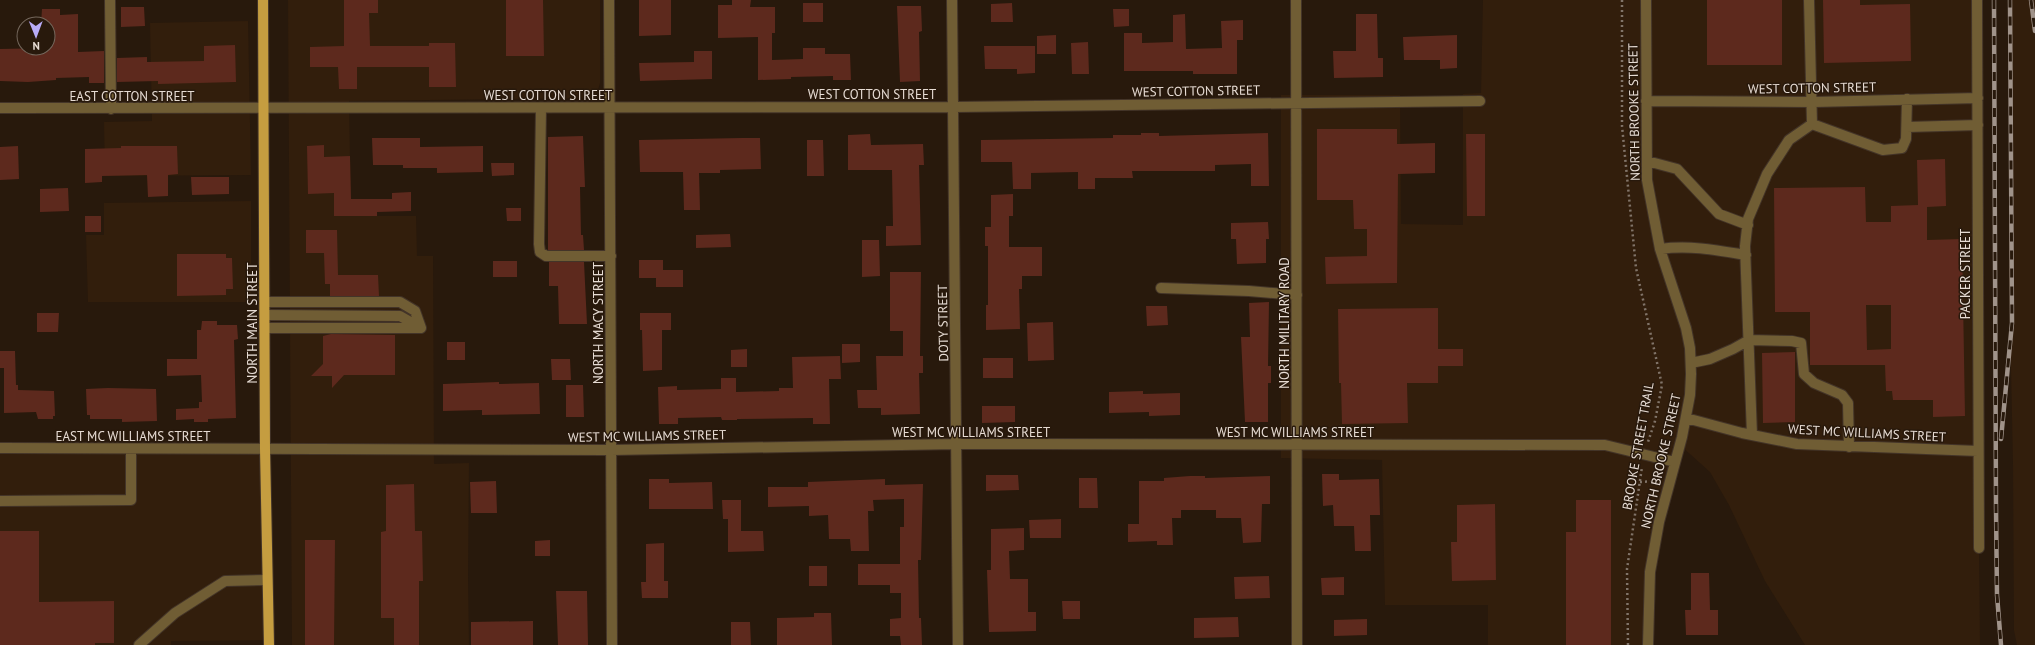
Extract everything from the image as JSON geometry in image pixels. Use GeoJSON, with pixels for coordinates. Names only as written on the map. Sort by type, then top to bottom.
{"type":"FeatureCollection","features":[{"type":"Feature","properties":{"kind":"main road","name":"NORTH MAIN STREET"},"geometry":{"type":"LineString","coordinates":[[263,0],[265,449],[269,645]]}},
{"type":"Feature","properties":{"kind":"street"},"geometry":{"type":"LineString","coordinates":[[110,0],[111,109]]}},
{"type":"Feature","properties":{"kind":"street","name":"NORTH MACY STREET"},"geometry":{"type":"LineString","coordinates":[[609,0],[612,645]]}},
{"type":"Feature","properties":{"kind":"street","name":"DOTY STREET"},"geometry":{"type":"LineString","coordinates":[[952,0],[958,444],[958,645]]}},
{"type":"Feature","properties":{"kind":"street","name":"NORTH MILITARY ROAD"},"geometry":{"type":"LineString","coordinates":[[1296,0],[1298,445],[1297,645]]}},
{"type":"Feature","properties":{"kind":"street","name":"NORTH BROOKE STREET"},"geometry":{"type":"LineString","coordinates":[[1646,0],[1647,180],[1660,249],[1686,328],[1691,363],[1690,390],[1686,418],[1659,522],[1650,572],[1648,645]]}},
{"type":"Feature","properties":{"kind":"street"},"geometry":{"type":"LineString","coordinates":[[1809,0],[1813,102],[1812,124]]}},
{"type":"Feature","properties":{"kind":"street","name":"PACKER STREET"},"geometry":{"type":"LineString","coordinates":[[1978,0],[1979,548]]}},
{"type":"Feature","properties":{"kind":"street","name":"WEST COTTON STREET"},"geometry":{"type":"LineString","coordinates":[[1646,101],[1813,102],[1978,98]]}},
{"type":"Feature","properties":{"kind":"street"},"geometry":{"type":"LineString","coordinates":[[1812,124],[1883,150],[1902,148],[1906,139],[1907,99]]}},
{"type":"Feature","properties":{"kind":"street","name":"WEST COTTON STREET"},"geometry":{"type":"LineString","coordinates":[[264,109],[953,107],[1480,101]]}},
{"type":"Feature","properties":{"kind":"street","name":"EAST COTTON STREET"},"geometry":{"type":"LineString","coordinates":[[0,108],[264,109]]}},
{"type":"Feature","properties":{"kind":"street"},"geometry":{"type":"LineString","coordinates":[[541,108],[540,252],[546,256],[611,256]]}},
{"type":"Feature","properties":{"kind":"street"},"geometry":{"type":"LineString","coordinates":[[1752,435],[1746,255],[1748,219],[1767,174],[1789,140],[1812,124]]}},
{"type":"Feature","properties":{"kind":"street"},"geometry":{"type":"LineString","coordinates":[[1907,127],[1978,125]]}},
{"type":"Feature","properties":{"kind":"street"},"geometry":{"type":"LineString","coordinates":[[1647,161],[1677,169],[1720,214],[1748,225]]}},
{"type":"Feature","properties":{"kind":"street"},"geometry":{"type":"LineString","coordinates":[[1660,249],[1682,246],[1746,255]]}},
{"type":"Feature","properties":{"kind":"street"},"geometry":{"type":"LineString","coordinates":[[1161,288],[1249,290],[1297,295]]}},
{"type":"Feature","properties":{"kind":"street"},"geometry":{"type":"LineString","coordinates":[[265,302],[400,302],[415,311],[421,328]]}},
{"type":"Feature","properties":{"kind":"street"},"geometry":{"type":"LineString","coordinates":[[265,315],[400,316],[421,328]]}},
{"type":"Feature","properties":{"kind":"street"},"geometry":{"type":"LineString","coordinates":[[265,328],[421,328]]}},
{"type":"Feature","properties":{"kind":"street"},"geometry":{"type":"LineString","coordinates":[[1691,363],[1710,359],[1749,340],[1792,341],[1801,343],[1804,374],[1814,384],[1842,395],[1848,403],[1850,447]]}},
{"type":"Feature","properties":{"kind":"street","name":"WEST MC WILLIAMS STREET"},"geometry":{"type":"LineString","coordinates":[[1686,418],[1752,435],[1797,444],[1978,451]]}},
{"type":"Feature","properties":{"kind":"street","name":"WEST MC WILLIAMS STREET"},"geometry":{"type":"LineString","coordinates":[[265,449],[611,450],[958,444],[1605,445],[1675,462]]}},
{"type":"Feature","properties":{"kind":"street","name":"EAST MC WILLIAMS STREET"},"geometry":{"type":"LineString","coordinates":[[0,448],[265,449]]}},
{"type":"Feature","properties":{"kind":"street"},"geometry":{"type":"LineString","coordinates":[[0,501],[131,500],[131,449]]}},
{"type":"Feature","properties":{"kind":"street"},"geometry":{"type":"LineString","coordinates":[[139,645],[175,613],[225,581],[267,580]]}},
{"type":"Feature","properties":{"kind":"path","name":"BROOKE STREET TRAIL"},"geometry":{"type":"LineString","coordinates":[[1622,0],[1622,126],[1636,268],[1662,385],[1655,422],[1644,454],[1627,569],[1628,645]]}},
{"type":"Feature","properties":{"kind":"path"},"geometry":{"type":"LineString","coordinates":[[1640,482],[1670,481]]}},
{"type":"Feature","properties":{"kind":"shaded area"},"geometry":{"type":"Polygon","coordinates":[[[288,0],[600,0],[600,83],[597,93],[591,98],[349,101],[351,216],[416,216],[417,256],[433,256],[434,464],[469,463],[469,645],[292,645],[288,0]]]}},
{"type":"Feature","properties":{"kind":"shaded area"},"geometry":{"type":"Polygon","coordinates":[[[1483,0],[1977,0],[1980,645],[1805,645],[1765,581],[1729,505],[1710,472],[1680,445],[1659,522],[1648,645],[1488,645],[1488,605],[1385,605],[1382,460],[1281,458],[1281,95],[1400,95],[1401,224],[1463,225],[1463,94],[1481,93],[1483,0]]]}},
{"type":"Feature","properties":{"kind":"shaded area"},"geometry":{"type":"Polygon","coordinates":[[[2011,0],[2035,0],[2035,645],[2017,645],[2014,630],[2013,464],[2009,273],[2011,0]]]}},
{"type":"Feature","properties":{"kind":"shaded area"},"geometry":{"type":"Polygon","coordinates":[[[248,21],[251,175],[105,176],[104,122],[152,121],[150,23],[248,21]]]}},
{"type":"Feature","properties":{"kind":"shaded area"},"geometry":{"type":"Polygon","coordinates":[[[251,201],[251,302],[88,302],[86,235],[104,235],[104,203],[251,201]]]}},
{"type":"Feature","properties":{"kind":"shaded area"},"geometry":{"type":"Polygon","coordinates":[[[0,448],[265,449],[269,640],[171,641],[171,645],[0,645],[0,448]]]}},
{"type":"Feature","properties":{"kind":"building"},"geometry":{"type":"Polygon","coordinates":[[[344,0],[378,0],[378,13],[369,13],[370,46],[429,46],[429,43],[455,43],[456,87],[429,87],[429,67],[357,67],[357,89],[339,89],[338,67],[310,67],[310,47],[344,46],[344,0]]]}},
{"type":"Feature","properties":{"kind":"building"},"geometry":{"type":"Polygon","coordinates":[[[506,0],[543,0],[544,56],[506,56],[506,0]]]}},
{"type":"Feature","properties":{"kind":"building"},"geometry":{"type":"Polygon","coordinates":[[[639,0],[671,0],[671,35],[639,36],[639,0]]]}},
{"type":"Feature","properties":{"kind":"building"},"geometry":{"type":"Polygon","coordinates":[[[732,0],[751,0],[750,7],[775,7],[775,33],[772,33],[772,60],[803,59],[803,48],[825,48],[825,54],[850,54],[851,80],[833,80],[833,76],[791,77],[791,79],[758,80],[758,37],[718,38],[718,5],[732,5],[732,0]]]}},
{"type":"Feature","properties":{"kind":"building"},"geometry":{"type":"Polygon","coordinates":[[[1707,0],[1782,0],[1782,65],[1707,65],[1707,0]]]}},
{"type":"Feature","properties":{"kind":"building"},"geometry":{"type":"Polygon","coordinates":[[[1823,0],[1860,0],[1860,5],[1910,4],[1911,61],[1824,63],[1823,0]]]}},
{"type":"Feature","properties":{"kind":"building"},"geometry":{"type":"Polygon","coordinates":[[[803,3],[823,3],[823,22],[803,22],[803,3]]]}},
{"type":"Feature","properties":{"kind":"building"},"geometry":{"type":"Polygon","coordinates":[[[1012,3],[1013,22],[991,22],[991,4],[1012,3]]]}},
{"type":"Feature","properties":{"kind":"building"},"geometry":{"type":"Polygon","coordinates":[[[897,6],[921,6],[922,31],[919,32],[920,81],[900,82],[897,6]]]}},
{"type":"Feature","properties":{"kind":"building"},"geometry":{"type":"Polygon","coordinates":[[[121,7],[144,7],[145,26],[121,27],[121,7]]]}},
{"type":"Feature","properties":{"kind":"building"},"geometry":{"type":"Polygon","coordinates":[[[42,9],[60,9],[60,15],[78,14],[78,52],[104,51],[104,83],[89,83],[89,77],[56,78],[56,80],[28,82],[0,81],[0,49],[16,49],[16,56],[56,56],[56,16],[42,16],[42,9]]]}},
{"type":"Feature","properties":{"kind":"building"},"geometry":{"type":"Polygon","coordinates":[[[1113,9],[1129,9],[1129,26],[1114,27],[1113,9]]]}},
{"type":"Feature","properties":{"kind":"building"},"geometry":{"type":"Polygon","coordinates":[[[1185,14],[1186,49],[1222,48],[1221,21],[1243,20],[1243,40],[1237,40],[1237,74],[1193,74],[1193,71],[1124,71],[1124,33],[1142,33],[1142,43],[1173,42],[1173,15],[1185,14]]]}},
{"type":"Feature","properties":{"kind":"building"},"geometry":{"type":"Polygon","coordinates":[[[1356,14],[1377,14],[1378,58],[1383,58],[1383,77],[1334,78],[1333,51],[1356,51],[1356,14]]]}},
{"type":"Feature","properties":{"kind":"building"},"geometry":{"type":"Polygon","coordinates":[[[1056,35],[1056,54],[1037,54],[1037,36],[1056,35]]]}},
{"type":"Feature","properties":{"kind":"building"},"geometry":{"type":"Polygon","coordinates":[[[1457,35],[1457,68],[1440,69],[1440,60],[1404,60],[1403,37],[1457,35]]]}},
{"type":"Feature","properties":{"kind":"building"},"geometry":{"type":"Polygon","coordinates":[[[1088,42],[1089,74],[1072,74],[1071,43],[1088,42]]]}},
{"type":"Feature","properties":{"kind":"building"},"geometry":{"type":"Polygon","coordinates":[[[235,45],[236,82],[158,84],[158,81],[117,82],[117,58],[147,57],[147,62],[204,61],[204,46],[235,45]]]}},
{"type":"Feature","properties":{"kind":"building"},"geometry":{"type":"Polygon","coordinates":[[[984,46],[1035,46],[1035,73],[1017,74],[1017,69],[985,69],[984,46]]]}},
{"type":"Feature","properties":{"kind":"building"},"geometry":{"type":"Polygon","coordinates":[[[694,51],[712,51],[712,79],[640,81],[639,63],[694,62],[694,51]]]}},
{"type":"Feature","properties":{"kind":"building"},"geometry":{"type":"Polygon","coordinates":[[[1317,129],[1397,129],[1397,144],[1435,143],[1435,173],[1398,174],[1397,283],[1326,284],[1325,257],[1367,256],[1367,229],[1354,229],[1353,200],[1317,200],[1317,129]]]}},
{"type":"Feature","properties":{"kind":"building"},"geometry":{"type":"Polygon","coordinates":[[[1141,133],[1159,133],[1159,136],[1268,133],[1269,186],[1251,186],[1251,164],[1215,165],[1215,171],[1132,171],[1133,178],[1095,178],[1095,189],[1078,189],[1078,172],[1031,173],[1031,189],[1013,189],[1012,162],[981,162],[981,140],[1113,138],[1113,135],[1141,135],[1141,133]]]}},
{"type":"Feature","properties":{"kind":"building"},"geometry":{"type":"Polygon","coordinates":[[[870,134],[871,145],[923,144],[924,165],[919,165],[921,245],[886,246],[886,226],[893,226],[892,170],[848,170],[848,135],[870,134]]]}},
{"type":"Feature","properties":{"kind":"building"},"geometry":{"type":"Polygon","coordinates":[[[1466,134],[1485,134],[1485,216],[1467,216],[1466,134]]]}},
{"type":"Feature","properties":{"kind":"building"},"geometry":{"type":"Polygon","coordinates":[[[583,136],[585,187],[580,187],[581,235],[583,235],[584,250],[548,250],[548,137],[583,136]]]}},
{"type":"Feature","properties":{"kind":"building"},"geometry":{"type":"Polygon","coordinates":[[[372,138],[420,138],[420,147],[483,146],[483,172],[437,173],[437,168],[403,168],[403,165],[373,165],[372,138]]]}},
{"type":"Feature","properties":{"kind":"building"},"geometry":{"type":"Polygon","coordinates":[[[760,138],[761,169],[720,170],[720,173],[699,173],[700,210],[684,210],[683,172],[640,172],[639,140],[760,138]]]}},
{"type":"Feature","properties":{"kind":"building"},"geometry":{"type":"Polygon","coordinates":[[[807,140],[823,140],[824,176],[807,176],[807,140]]]}},
{"type":"Feature","properties":{"kind":"building"},"geometry":{"type":"Polygon","coordinates":[[[324,145],[324,157],[350,156],[351,199],[392,199],[392,193],[411,192],[411,211],[377,212],[377,216],[334,216],[334,193],[308,194],[307,146],[324,145]]]}},
{"type":"Feature","properties":{"kind":"building"},"geometry":{"type":"Polygon","coordinates":[[[18,146],[19,179],[0,180],[0,147],[18,146]]]}},
{"type":"Feature","properties":{"kind":"building"},"geometry":{"type":"Polygon","coordinates":[[[121,146],[177,146],[178,174],[168,175],[168,196],[148,197],[147,175],[102,176],[102,182],[85,183],[85,149],[121,148],[121,146]]]}},
{"type":"Feature","properties":{"kind":"building"},"geometry":{"type":"Polygon","coordinates":[[[1945,159],[1946,206],[1927,207],[1927,240],[1962,239],[1965,416],[1933,417],[1933,400],[1893,400],[1892,391],[1886,391],[1885,365],[1810,365],[1810,312],[1775,312],[1774,188],[1865,187],[1866,222],[1891,222],[1891,206],[1918,205],[1917,160],[1945,159]],[[1866,305],[1867,350],[1891,349],[1891,305],[1866,305]]]}},
{"type":"Feature","properties":{"kind":"building"},"geometry":{"type":"Polygon","coordinates":[[[491,163],[514,163],[514,175],[492,176],[491,163]]]}},
{"type":"Feature","properties":{"kind":"building"},"geometry":{"type":"Polygon","coordinates":[[[191,177],[229,177],[229,194],[192,195],[191,177]]]}},
{"type":"Feature","properties":{"kind":"building"},"geometry":{"type":"Polygon","coordinates":[[[68,188],[69,211],[40,212],[40,189],[68,188]]]}},
{"type":"Feature","properties":{"kind":"building"},"geometry":{"type":"Polygon","coordinates":[[[1013,194],[1013,216],[1009,216],[1009,247],[1042,247],[1042,276],[1022,276],[1022,289],[1019,289],[1020,329],[986,330],[986,305],[988,305],[988,246],[985,246],[985,227],[991,227],[991,195],[1013,194]]]}},
{"type":"Feature","properties":{"kind":"building"},"geometry":{"type":"Polygon","coordinates":[[[506,208],[521,208],[521,221],[507,221],[506,208]]]}},
{"type":"Feature","properties":{"kind":"building"},"geometry":{"type":"Polygon","coordinates":[[[85,216],[101,216],[101,232],[85,232],[85,216]]]}},
{"type":"Feature","properties":{"kind":"building"},"geometry":{"type":"Polygon","coordinates":[[[1268,222],[1269,239],[1266,239],[1266,263],[1237,264],[1236,239],[1231,239],[1231,223],[1268,222]]]}},
{"type":"Feature","properties":{"kind":"building"},"geometry":{"type":"Polygon","coordinates":[[[306,230],[337,230],[338,275],[378,275],[379,296],[330,296],[330,284],[325,284],[324,253],[306,253],[306,230]]]}},
{"type":"Feature","properties":{"kind":"building"},"geometry":{"type":"Polygon","coordinates":[[[730,234],[731,247],[696,248],[696,235],[730,234]]]}},
{"type":"Feature","properties":{"kind":"building"},"geometry":{"type":"Polygon","coordinates":[[[862,240],[879,240],[880,276],[862,277],[862,240]]]}},
{"type":"Feature","properties":{"kind":"building"},"geometry":{"type":"Polygon","coordinates":[[[177,254],[226,254],[226,258],[232,258],[233,289],[226,289],[226,295],[177,296],[177,254]]]}},
{"type":"Feature","properties":{"kind":"building"},"geometry":{"type":"Polygon","coordinates":[[[639,260],[663,260],[663,270],[683,270],[683,287],[656,287],[656,278],[639,278],[639,260]]]}},
{"type":"Feature","properties":{"kind":"building"},"geometry":{"type":"Polygon","coordinates":[[[493,261],[517,261],[517,277],[493,277],[493,261]]]}},
{"type":"Feature","properties":{"kind":"building"},"geometry":{"type":"Polygon","coordinates":[[[549,262],[584,262],[587,324],[559,324],[558,286],[549,286],[549,262]]]}},
{"type":"Feature","properties":{"kind":"building"},"geometry":{"type":"Polygon","coordinates":[[[890,272],[921,272],[920,356],[923,356],[923,373],[919,373],[920,414],[881,415],[881,408],[858,408],[857,390],[877,390],[876,356],[903,356],[903,331],[890,331],[890,272]]]}},
{"type":"Feature","properties":{"kind":"building"},"geometry":{"type":"Polygon","coordinates":[[[1269,302],[1268,366],[1271,366],[1271,383],[1268,383],[1268,422],[1245,422],[1241,337],[1250,337],[1249,303],[1269,302]]]}},
{"type":"Feature","properties":{"kind":"building"},"geometry":{"type":"Polygon","coordinates":[[[1146,306],[1167,306],[1168,325],[1147,326],[1146,306]]]}},
{"type":"Feature","properties":{"kind":"building"},"geometry":{"type":"Polygon","coordinates":[[[1438,308],[1438,349],[1463,349],[1463,366],[1438,366],[1438,383],[1407,383],[1408,423],[1342,424],[1341,383],[1339,383],[1338,309],[1438,308]]]}},
{"type":"Feature","properties":{"kind":"building"},"geometry":{"type":"Polygon","coordinates":[[[37,313],[59,313],[58,332],[37,332],[37,313]]]}},
{"type":"Feature","properties":{"kind":"building"},"geometry":{"type":"Polygon","coordinates":[[[640,313],[671,313],[671,330],[662,330],[662,370],[643,371],[640,313]]]}},
{"type":"Feature","properties":{"kind":"building"},"geometry":{"type":"Polygon","coordinates":[[[202,321],[217,321],[217,325],[237,325],[238,339],[234,340],[236,418],[208,419],[208,422],[194,422],[194,419],[176,420],[176,409],[199,408],[199,402],[202,402],[201,375],[167,376],[167,359],[197,359],[197,330],[201,330],[202,321]]]}},
{"type":"Feature","properties":{"kind":"building"},"geometry":{"type":"Polygon","coordinates":[[[1053,322],[1054,360],[1028,361],[1027,323],[1053,322]]]}},
{"type":"Feature","properties":{"kind":"building"},"geometry":{"type":"Polygon","coordinates":[[[331,334],[395,335],[395,375],[344,375],[332,388],[332,376],[311,376],[323,364],[323,336],[331,334]]]}},
{"type":"Feature","properties":{"kind":"building"},"geometry":{"type":"Polygon","coordinates":[[[447,342],[465,342],[465,360],[447,360],[447,342]]]}},
{"type":"Feature","properties":{"kind":"building"},"geometry":{"type":"Polygon","coordinates":[[[842,344],[860,344],[860,362],[842,363],[842,344]]]}},
{"type":"Feature","properties":{"kind":"building"},"geometry":{"type":"Polygon","coordinates":[[[747,349],[747,367],[731,367],[731,350],[747,349]]]}},
{"type":"Feature","properties":{"kind":"building"},"geometry":{"type":"Polygon","coordinates":[[[0,351],[15,351],[16,385],[18,385],[18,390],[54,391],[55,416],[53,416],[53,419],[38,419],[36,412],[4,413],[4,368],[0,368],[0,351]]]}},
{"type":"Feature","properties":{"kind":"building"},"geometry":{"type":"Polygon","coordinates":[[[1795,352],[1795,422],[1763,423],[1762,353],[1795,352]]]}},
{"type":"Feature","properties":{"kind":"building"},"geometry":{"type":"Polygon","coordinates":[[[840,356],[841,379],[829,379],[830,424],[813,424],[813,418],[722,420],[721,417],[678,418],[678,424],[659,424],[658,387],[677,386],[677,390],[721,389],[721,378],[736,378],[736,392],[779,391],[779,388],[793,388],[792,357],[840,356]]]}},
{"type":"Feature","properties":{"kind":"building"},"geometry":{"type":"Polygon","coordinates":[[[983,358],[1013,358],[1013,378],[983,378],[983,358]]]}},
{"type":"Feature","properties":{"kind":"building"},"geometry":{"type":"Polygon","coordinates":[[[551,359],[570,359],[571,380],[552,380],[551,359]]]}},
{"type":"Feature","properties":{"kind":"building"},"geometry":{"type":"Polygon","coordinates":[[[499,382],[499,384],[539,383],[540,414],[482,415],[482,410],[443,411],[443,384],[499,382]]]}},
{"type":"Feature","properties":{"kind":"building"},"geometry":{"type":"Polygon","coordinates":[[[566,385],[583,385],[584,417],[566,417],[566,385]]]}},
{"type":"Feature","properties":{"kind":"building"},"geometry":{"type":"Polygon","coordinates":[[[86,389],[156,389],[157,421],[122,422],[122,419],[90,419],[90,415],[87,415],[86,389]]]}},
{"type":"Feature","properties":{"kind":"building"},"geometry":{"type":"Polygon","coordinates":[[[1143,391],[1143,394],[1180,393],[1180,415],[1149,416],[1149,412],[1109,413],[1109,392],[1143,391]]]}},
{"type":"Feature","properties":{"kind":"building"},"geometry":{"type":"Polygon","coordinates":[[[982,406],[1015,406],[1015,422],[982,423],[982,406]]]}},
{"type":"Feature","properties":{"kind":"building"},"geometry":{"type":"Polygon","coordinates":[[[1322,474],[1339,474],[1339,480],[1379,479],[1380,515],[1370,515],[1371,551],[1355,551],[1354,526],[1334,526],[1333,505],[1323,506],[1322,474]]]}},
{"type":"Feature","properties":{"kind":"building"},"geometry":{"type":"Polygon","coordinates":[[[986,475],[1018,475],[1019,490],[986,491],[986,475]]]}},
{"type":"Feature","properties":{"kind":"building"},"geometry":{"type":"Polygon","coordinates":[[[1205,476],[1205,478],[1270,476],[1270,504],[1262,504],[1261,542],[1243,543],[1241,518],[1216,518],[1216,510],[1181,510],[1181,518],[1172,518],[1173,545],[1157,545],[1157,541],[1128,542],[1128,524],[1139,524],[1139,481],[1164,481],[1164,478],[1205,476]]]}},
{"type":"Feature","properties":{"kind":"building"},"geometry":{"type":"Polygon","coordinates":[[[1079,478],[1097,478],[1098,508],[1079,508],[1079,478]]]}},
{"type":"Feature","properties":{"kind":"building"},"geometry":{"type":"Polygon","coordinates":[[[649,479],[669,479],[669,483],[712,482],[713,509],[649,509],[649,479]]]}},
{"type":"Feature","properties":{"kind":"building"},"geometry":{"type":"Polygon","coordinates":[[[885,479],[885,485],[923,484],[921,560],[918,560],[919,618],[921,618],[922,645],[901,645],[900,636],[890,636],[890,619],[901,618],[901,593],[890,593],[890,585],[858,585],[858,564],[900,564],[900,527],[904,527],[904,499],[873,500],[874,511],[868,511],[869,551],[851,551],[850,539],[829,539],[828,515],[809,516],[809,506],[768,507],[768,487],[808,487],[808,482],[885,479]]]}},
{"type":"Feature","properties":{"kind":"building"},"geometry":{"type":"Polygon","coordinates":[[[496,481],[497,513],[471,513],[470,482],[496,481]]]}},
{"type":"Feature","properties":{"kind":"building"},"geometry":{"type":"Polygon","coordinates":[[[414,484],[415,531],[422,531],[423,581],[419,581],[419,645],[394,645],[394,618],[381,618],[381,532],[386,531],[386,485],[414,484]]]}},
{"type":"Feature","properties":{"kind":"building"},"geometry":{"type":"Polygon","coordinates":[[[722,500],[741,500],[741,531],[763,531],[764,551],[728,552],[728,519],[723,519],[722,500]]]}},
{"type":"Feature","properties":{"kind":"building"},"geometry":{"type":"Polygon","coordinates":[[[1576,500],[1611,500],[1611,645],[1566,645],[1566,532],[1576,532],[1576,500]]]}},
{"type":"Feature","properties":{"kind":"building"},"geometry":{"type":"Polygon","coordinates":[[[1495,504],[1496,580],[1452,581],[1451,542],[1457,542],[1457,505],[1495,504]]]}},
{"type":"Feature","properties":{"kind":"building"},"geometry":{"type":"Polygon","coordinates":[[[1061,519],[1061,538],[1030,538],[1029,520],[1061,519]]]}},
{"type":"Feature","properties":{"kind":"building"},"geometry":{"type":"Polygon","coordinates":[[[1024,528],[1024,550],[1009,551],[1010,579],[1028,579],[1028,612],[1036,612],[1036,631],[989,632],[987,570],[991,570],[991,529],[1024,528]]]}},
{"type":"Feature","properties":{"kind":"building"},"geometry":{"type":"Polygon","coordinates":[[[0,531],[39,531],[39,602],[114,601],[114,643],[95,643],[95,645],[0,645],[0,531]]]}},
{"type":"Feature","properties":{"kind":"building"},"geometry":{"type":"Polygon","coordinates":[[[305,540],[335,540],[334,645],[305,645],[305,540]]]}},
{"type":"Feature","properties":{"kind":"building"},"geometry":{"type":"Polygon","coordinates":[[[550,540],[550,556],[535,556],[535,541],[550,540]]]}},
{"type":"Feature","properties":{"kind":"building"},"geometry":{"type":"Polygon","coordinates":[[[664,543],[664,581],[668,581],[668,598],[642,598],[641,582],[646,582],[646,544],[664,543]]]}},
{"type":"Feature","properties":{"kind":"building"},"geometry":{"type":"Polygon","coordinates":[[[809,566],[827,566],[827,586],[809,586],[809,566]]]}},
{"type":"Feature","properties":{"kind":"building"},"geometry":{"type":"Polygon","coordinates":[[[1691,573],[1709,573],[1710,610],[1718,610],[1718,635],[1686,635],[1685,610],[1691,610],[1691,573]]]}},
{"type":"Feature","properties":{"kind":"building"},"geometry":{"type":"Polygon","coordinates":[[[1269,576],[1270,598],[1235,599],[1234,577],[1269,576]]]}},
{"type":"Feature","properties":{"kind":"building"},"geometry":{"type":"Polygon","coordinates":[[[1344,577],[1344,595],[1322,595],[1321,578],[1344,577]]]}},
{"type":"Feature","properties":{"kind":"building"},"geometry":{"type":"Polygon","coordinates":[[[556,591],[587,591],[588,645],[558,645],[556,591]]]}},
{"type":"Feature","properties":{"kind":"building"},"geometry":{"type":"Polygon","coordinates":[[[1062,601],[1080,601],[1080,619],[1063,619],[1062,601]]]}},
{"type":"Feature","properties":{"kind":"building"},"geometry":{"type":"Polygon","coordinates":[[[814,613],[831,613],[832,645],[777,645],[777,618],[814,617],[814,613]]]}},
{"type":"Feature","properties":{"kind":"building"},"geometry":{"type":"Polygon","coordinates":[[[1238,617],[1239,637],[1194,638],[1194,618],[1238,617]]]}},
{"type":"Feature","properties":{"kind":"building"},"geometry":{"type":"Polygon","coordinates":[[[1367,619],[1367,635],[1334,636],[1334,620],[1367,619]]]}},
{"type":"Feature","properties":{"kind":"building"},"geometry":{"type":"Polygon","coordinates":[[[533,621],[533,645],[471,645],[471,622],[533,621]]]}},
{"type":"Feature","properties":{"kind":"building"},"geometry":{"type":"Polygon","coordinates":[[[731,622],[750,622],[751,645],[731,645],[731,622]]]}},
{"type":"Feature","properties":{"kind":"railway"},"geometry":{"type":"LineString","coordinates":[[1994,0],[1996,508],[1997,595],[2001,645]]}},
{"type":"Feature","properties":{"kind":"railway"},"geometry":{"type":"LineString","coordinates":[[2001,439],[2012,323],[2010,0]]}},
{"type":"Feature","properties":{"kind":"railway"},"geometry":{"type":"LineString","coordinates":[[2031,0],[2035,31]]}}]}
